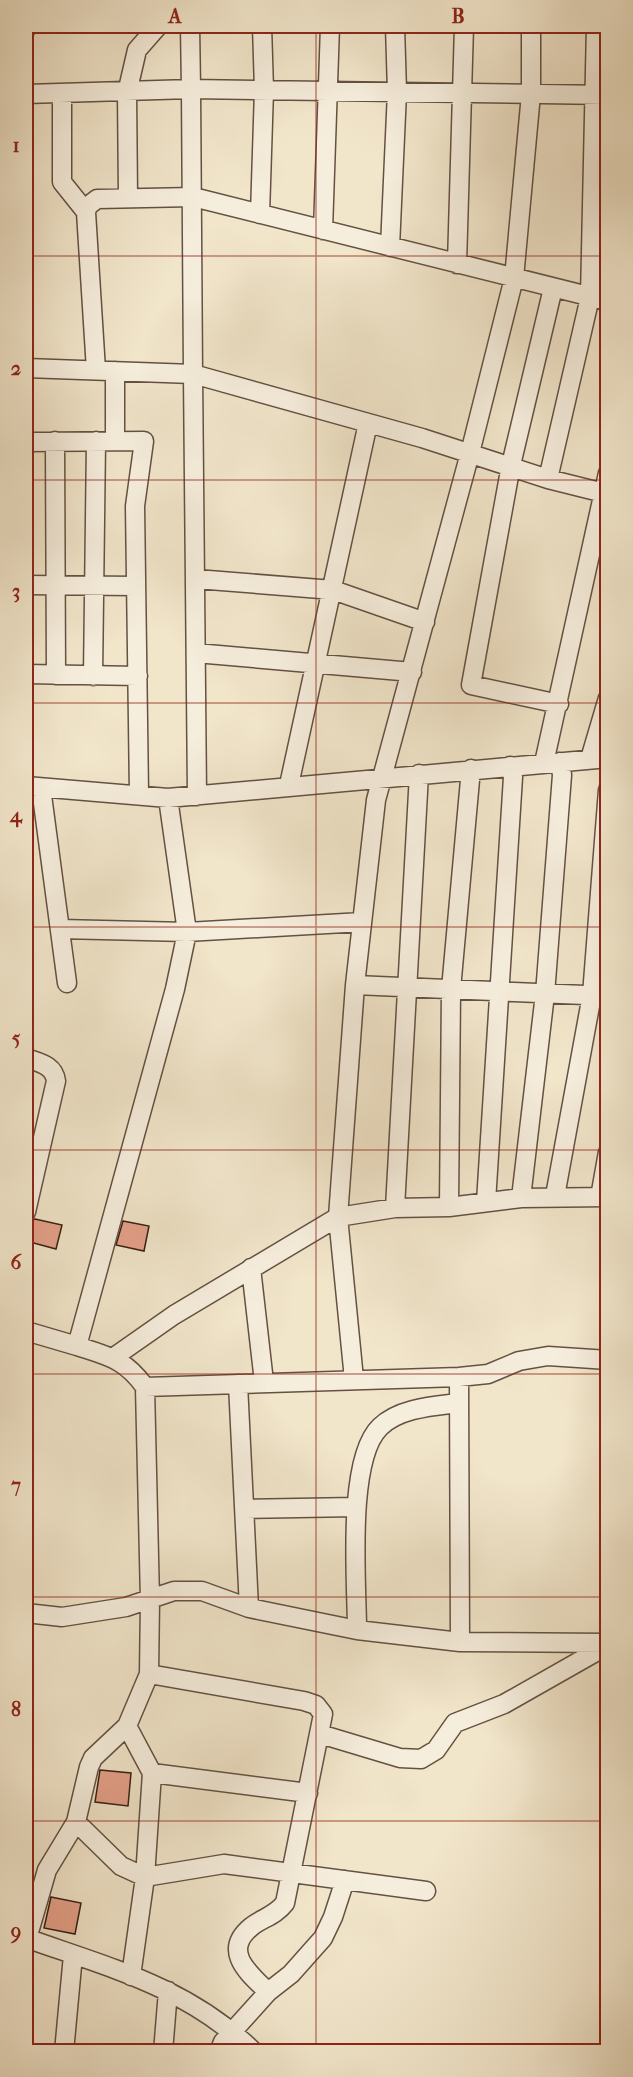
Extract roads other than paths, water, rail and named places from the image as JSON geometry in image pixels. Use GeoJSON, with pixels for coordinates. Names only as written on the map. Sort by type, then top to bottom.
{"type":"FeatureCollection","features":[{"type":"Feature","properties":{"kind":"street"},"geometry":{"type":"LineString","coordinates":[[129,198],[127,93],[137,50],[158,26]]}},
{"type":"Feature","properties":{"kind":"street"},"geometry":{"type":"LineString","coordinates":[[190,26],[197,796]]}},
{"type":"Feature","properties":{"kind":"street"},"geometry":{"type":"LineString","coordinates":[[260,214],[264,90],[262,26]]}},
{"type":"Feature","properties":{"kind":"street"},"geometry":{"type":"LineString","coordinates":[[323,230],[330,26]]}},
{"type":"Feature","properties":{"kind":"street"},"geometry":{"type":"LineString","coordinates":[[390,247],[397,92],[394,26]]}},
{"type":"Feature","properties":{"kind":"street"},"geometry":{"type":"LineString","coordinates":[[457,264],[464,26]]}},
{"type":"Feature","properties":{"kind":"street"},"geometry":{"type":"LineString","coordinates":[[354,1379],[338,1217],[355,985],[376,800],[470,453],[514,278],[531,94],[531,26]]}},
{"type":"Feature","properties":{"kind":"street"},"geometry":{"type":"LineString","coordinates":[[548,479],[599,299],[601,95],[596,26]]}},
{"type":"Feature","properties":{"kind":"street"},"geometry":{"type":"LineString","coordinates":[[26,94],[127,93],[191,89],[601,95]]}},
{"type":"Feature","properties":{"kind":"street"},"geometry":{"type":"LineString","coordinates":[[62,94],[62,182],[87,212]]}},
{"type":"Feature","properties":{"kind":"street"},"geometry":{"type":"LineString","coordinates":[[96,370],[87,206],[97,199],[193,197],[599,299]]}},
{"type":"Feature","properties":{"kind":"street"},"geometry":{"type":"LineString","coordinates":[[554,288],[511,465],[471,685],[559,704]]}},
{"type":"Feature","properties":{"kind":"street"},"geometry":{"type":"LineString","coordinates":[[26,368],[193,374],[511,465],[548,479],[605,493]]}},
{"type":"Feature","properties":{"kind":"street"},"geometry":{"type":"LineString","coordinates":[[115,441],[116,371]]}},
{"type":"Feature","properties":{"kind":"street"},"geometry":{"type":"LineString","coordinates":[[289,785],[368,423]]}},
{"type":"Feature","properties":{"kind":"street"},"geometry":{"type":"LineString","coordinates":[[55,441],[56,675]]}},
{"type":"Feature","properties":{"kind":"street"},"geometry":{"type":"LineString","coordinates":[[93,676],[96,441]]}},
{"type":"Feature","properties":{"kind":"street"},"geometry":{"type":"LineString","coordinates":[[26,442],[144,441],[135,506],[139,794]]}},
{"type":"Feature","properties":{"kind":"street"},"geometry":{"type":"LineString","coordinates":[[521,1198],[545,994],[562,775],[552,762],[559,704],[608,473]]}},
{"type":"Feature","properties":{"kind":"street"},"geometry":{"type":"LineString","coordinates":[[196,579],[333,590],[425,622]]}},
{"type":"Feature","properties":{"kind":"street"},"geometry":{"type":"LineString","coordinates":[[26,585],[136,586]]}},
{"type":"Feature","properties":{"kind":"street"},"geometry":{"type":"LineString","coordinates":[[196,654],[317,662],[412,672]]}},
{"type":"Feature","properties":{"kind":"street"},"geometry":{"type":"LineString","coordinates":[[26,674],[138,676]]}},
{"type":"Feature","properties":{"kind":"street"},"geometry":{"type":"LineString","coordinates":[[67,983],[60,929],[33,787],[168,798],[289,785],[599,759],[608,698]]}},
{"type":"Feature","properties":{"kind":"street"},"geometry":{"type":"LineString","coordinates":[[486,1202],[513,777],[510,766]]}},
{"type":"Feature","properties":{"kind":"street"},"geometry":{"type":"LineString","coordinates":[[449,1207],[451,989],[471,769]]}},
{"type":"Feature","properties":{"kind":"street"},"geometry":{"type":"LineString","coordinates":[[395,1208],[419,774]]}},
{"type":"Feature","properties":{"kind":"street"},"geometry":{"type":"LineString","coordinates":[[555,1196],[600,996],[608,790]]}},
{"type":"Feature","properties":{"kind":"street"},"geometry":{"type":"LineString","coordinates":[[77,1346],[175,989],[187,932],[168,798]]}},
{"type":"Feature","properties":{"kind":"street"},"geometry":{"type":"LineString","coordinates":[[60,929],[187,932],[363,922]]}},
{"type":"Feature","properties":{"kind":"street"},"geometry":{"type":"LineString","coordinates":[[355,985],[600,996]]}},
{"type":"Feature","properties":{"kind":"street"},"geometry":{"type":"LineString","coordinates":[[26,1058],[48,1066],[55,1073],[56,1081],[26,1212]]}},
{"type":"Feature","properties":{"kind":"street"},"geometry":{"type":"LineString","coordinates":[[114,1357],[174,1315],[338,1217],[395,1208],[449,1207],[521,1198],[604,1197],[608,1152]]}},
{"type":"Feature","properties":{"kind":"street"},"geometry":{"type":"LineString","coordinates":[[251,1268],[264,1382]]}},
{"type":"Feature","properties":{"kind":"street"},"geometry":{"type":"LineString","coordinates":[[26,1331],[114,1357],[136,1374],[145,1387],[150,1600],[149,1674],[127,1726],[93,1758],[76,1822],[47,1870],[26,1939],[131,1976],[188,2000],[233,2031],[254,2052]]}},
{"type":"Feature","properties":{"kind":"street"},"geometry":{"type":"LineString","coordinates":[[145,1387],[459,1377],[488,1374],[519,1361],[548,1356],[608,1360]]}},
{"type":"Feature","properties":{"kind":"street"},"geometry":{"type":"LineString","coordinates":[[459,1377],[460,1642]]}},
{"type":"Feature","properties":{"kind":"street"},"geometry":{"type":"LineString","coordinates":[[238,1384],[249,1608]]}},
{"type":"Feature","properties":{"kind":"street"},"geometry":{"type":"LineString","coordinates":[[357,1630],[356,1507],[368,1445],[380,1427],[410,1412],[458,1403]]}},
{"type":"Feature","properties":{"kind":"street"},"geometry":{"type":"LineString","coordinates":[[245,1509],[356,1507]]}},
{"type":"Feature","properties":{"kind":"street"},"geometry":{"type":"LineString","coordinates":[[26,1613],[62,1617],[126,1607],[174,1591],[202,1591],[249,1608],[357,1630],[460,1642],[608,1644]]}},
{"type":"Feature","properties":{"kind":"street"},"geometry":{"type":"LineString","coordinates":[[320,1734],[400,1758],[421,1758],[435,1750],[455,1723],[504,1704],[608,1644]]}},
{"type":"Feature","properties":{"kind":"street"},"geometry":{"type":"LineString","coordinates":[[149,1674],[316,1705],[323,1714],[293,1873],[285,1903],[278,1912],[251,1927],[243,1935],[238,1949],[239,1962],[268,1992]]}},
{"type":"Feature","properties":{"kind":"street"},"geometry":{"type":"LineString","coordinates":[[127,1726],[152,1773],[145,1877],[131,1976]]}},
{"type":"Feature","properties":{"kind":"street"},"geometry":{"type":"LineString","coordinates":[[152,1773],[308,1794]]}},
{"type":"Feature","properties":{"kind":"street"},"geometry":{"type":"LineString","coordinates":[[76,1822],[121,1866],[145,1877],[224,1864],[426,1891]]}},
{"type":"Feature","properties":{"kind":"street"},"geometry":{"type":"LineString","coordinates":[[219,2052],[233,2031],[268,1992],[291,1974],[322,1938],[333,1917],[345,1880]]}},
{"type":"Feature","properties":{"kind":"street"},"geometry":{"type":"LineString","coordinates":[[64,2052],[73,1955]]}},
{"type":"Feature","properties":{"kind":"street"},"geometry":{"type":"LineString","coordinates":[[163,2052],[168,1991]]}}]}
